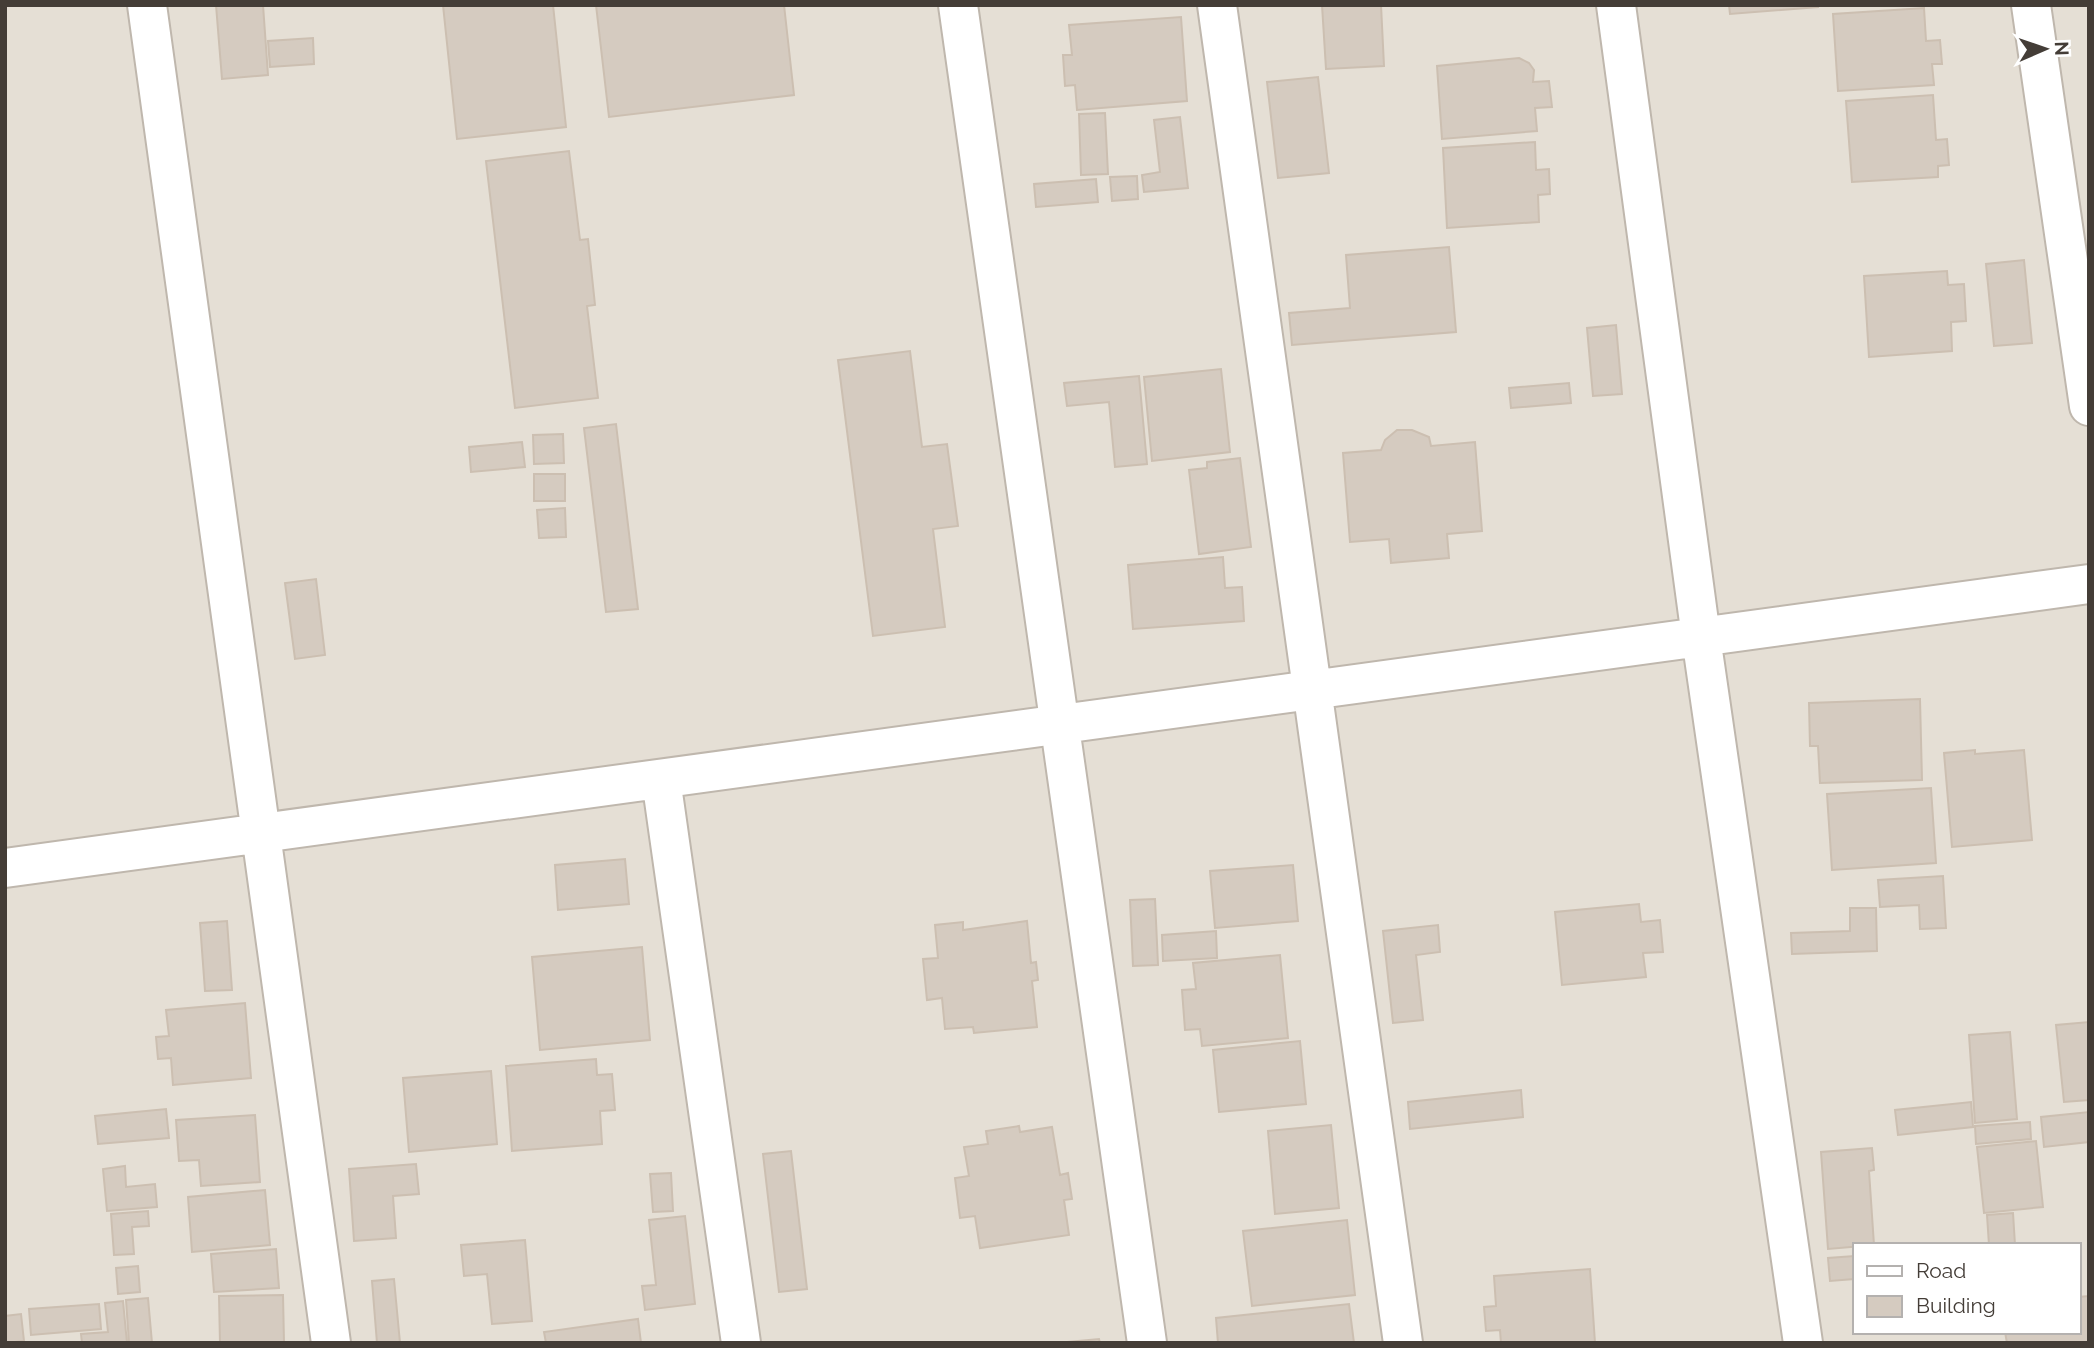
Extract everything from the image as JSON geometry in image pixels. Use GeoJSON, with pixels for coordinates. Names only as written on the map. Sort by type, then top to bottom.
{"type":"FeatureCollection","features":[{"type":"Feature","properties":{"kind":"street"},"geometry":{"type":"LineString","coordinates":[[147,5],[331,1343]]}},
{"type":"Feature","properties":{"kind":"street"},"geometry":{"type":"LineString","coordinates":[[958,5],[1147,1343]]}},
{"type":"Feature","properties":{"kind":"street"},"geometry":{"type":"LineString","coordinates":[[1217,5],[1403,1343]]}},
{"type":"Feature","properties":{"kind":"street"},"geometry":{"type":"LineString","coordinates":[[1616,5],[1701,637],[1803,1343]]}},
{"type":"Feature","properties":{"kind":"street"},"geometry":{"type":"LineString","coordinates":[[2031,5],[2089,406]]}},
{"type":"Feature","properties":{"kind":"street"},"geometry":{"type":"LineString","coordinates":[[5,868],[2089,584]]}},
{"type":"Feature","properties":{"kind":"street"},"geometry":{"type":"LineString","coordinates":[[661,779],[741,1343]]}},
{"type":"Feature","properties":{"kind":"shaded area"},"geometry":{"type":"Polygon","coordinates":[[[5,5],[2089,5],[2089,1343],[5,1343],[5,5]]]}},
{"type":"Feature","properties":{"kind":"building"},"geometry":{"type":"Polygon","coordinates":[[[216,5],[263,5],[268,75],[222,79],[216,5]]]}},
{"type":"Feature","properties":{"kind":"building"},"geometry":{"type":"Polygon","coordinates":[[[443,5],[553,5],[566,127],[457,139],[443,5]]]}},
{"type":"Feature","properties":{"kind":"building"},"geometry":{"type":"Polygon","coordinates":[[[596,5],[784,5],[794,95],[609,117],[596,5]]]}},
{"type":"Feature","properties":{"kind":"building"},"geometry":{"type":"Polygon","coordinates":[[[1322,5],[1381,5],[1384,66],[1326,69],[1322,5]]]}},
{"type":"Feature","properties":{"kind":"building"},"geometry":{"type":"Polygon","coordinates":[[[1729,5],[1818,5],[1818,7],[1730,14],[1729,5]]]}},
{"type":"Feature","properties":{"kind":"building"},"geometry":{"type":"Polygon","coordinates":[[[1924,8],[1926,41],[1940,40],[1942,64],[1932,64],[1934,85],[1838,91],[1833,14],[1924,8]]]}},
{"type":"Feature","properties":{"kind":"building"},"geometry":{"type":"Polygon","coordinates":[[[1181,17],[1187,101],[1077,110],[1075,85],[1065,86],[1063,55],[1072,55],[1069,25],[1181,17]]]}},
{"type":"Feature","properties":{"kind":"building"},"geometry":{"type":"Polygon","coordinates":[[[313,38],[314,64],[270,67],[268,41],[313,38]]]}},
{"type":"Feature","properties":{"kind":"building"},"geometry":{"type":"Polygon","coordinates":[[[1519,58],[1529,63],[1534,70],[1533,82],[1549,81],[1552,107],[1535,108],[1537,131],[1442,139],[1437,66],[1519,58]]]}},
{"type":"Feature","properties":{"kind":"building"},"geometry":{"type":"Polygon","coordinates":[[[1318,77],[1329,173],[1278,178],[1267,82],[1318,77]]]}},
{"type":"Feature","properties":{"kind":"building"},"geometry":{"type":"Polygon","coordinates":[[[1933,95],[1936,140],[1947,139],[1949,165],[1938,166],[1938,177],[1852,182],[1846,101],[1933,95]]]}},
{"type":"Feature","properties":{"kind":"building"},"geometry":{"type":"Polygon","coordinates":[[[1105,113],[1108,174],[1081,175],[1079,114],[1105,113]]]}},
{"type":"Feature","properties":{"kind":"building"},"geometry":{"type":"Polygon","coordinates":[[[1180,117],[1188,188],[1144,192],[1142,175],[1160,172],[1154,120],[1180,117]]]}},
{"type":"Feature","properties":{"kind":"building"},"geometry":{"type":"Polygon","coordinates":[[[1535,142],[1536,170],[1549,169],[1550,194],[1538,195],[1539,222],[1447,228],[1443,148],[1535,142]]]}},
{"type":"Feature","properties":{"kind":"building"},"geometry":{"type":"Polygon","coordinates":[[[569,151],[580,240],[588,239],[595,305],[587,306],[598,398],[515,408],[486,161],[569,151]]]}},
{"type":"Feature","properties":{"kind":"building"},"geometry":{"type":"Polygon","coordinates":[[[1137,176],[1138,199],[1112,201],[1110,177],[1137,176]]]}},
{"type":"Feature","properties":{"kind":"building"},"geometry":{"type":"Polygon","coordinates":[[[1096,179],[1098,202],[1036,207],[1034,184],[1096,179]]]}},
{"type":"Feature","properties":{"kind":"building"},"geometry":{"type":"Polygon","coordinates":[[[1449,247],[1456,332],[1292,345],[1289,313],[1350,308],[1346,255],[1449,247]]]}},
{"type":"Feature","properties":{"kind":"building"},"geometry":{"type":"Polygon","coordinates":[[[2024,260],[2032,343],[1994,346],[1986,264],[2024,260]]]}},
{"type":"Feature","properties":{"kind":"building"},"geometry":{"type":"Polygon","coordinates":[[[1947,271],[1948,285],[1964,284],[1966,321],[1951,322],[1952,351],[1869,357],[1864,276],[1947,271]]]}},
{"type":"Feature","properties":{"kind":"building"},"geometry":{"type":"Polygon","coordinates":[[[1616,325],[1622,394],[1593,396],[1587,328],[1616,325]]]}},
{"type":"Feature","properties":{"kind":"building"},"geometry":{"type":"Polygon","coordinates":[[[910,351],[922,447],[947,444],[958,526],[933,529],[945,627],[873,636],[838,360],[910,351]]]}},
{"type":"Feature","properties":{"kind":"building"},"geometry":{"type":"Polygon","coordinates":[[[1221,369],[1230,452],[1152,461],[1144,377],[1221,369]]]}},
{"type":"Feature","properties":{"kind":"building"},"geometry":{"type":"Polygon","coordinates":[[[1139,376],[1147,464],[1115,467],[1109,402],[1067,406],[1064,383],[1139,376]]]}},
{"type":"Feature","properties":{"kind":"building"},"geometry":{"type":"Polygon","coordinates":[[[1569,383],[1571,403],[1511,408],[1509,388],[1569,383]]]}},
{"type":"Feature","properties":{"kind":"building"},"geometry":{"type":"Polygon","coordinates":[[[616,424],[638,609],[606,612],[584,428],[616,424]]]}},
{"type":"Feature","properties":{"kind":"building"},"geometry":{"type":"Polygon","coordinates":[[[1397,430],[1412,430],[1429,437],[1431,446],[1475,442],[1482,531],[1447,534],[1449,558],[1391,563],[1389,539],[1350,542],[1343,453],[1381,450],[1385,440],[1397,430]]]}},
{"type":"Feature","properties":{"kind":"building"},"geometry":{"type":"Polygon","coordinates":[[[563,434],[564,463],[534,464],[533,435],[563,434]]]}},
{"type":"Feature","properties":{"kind":"building"},"geometry":{"type":"Polygon","coordinates":[[[522,442],[525,467],[471,472],[469,447],[522,442]]]}},
{"type":"Feature","properties":{"kind":"building"},"geometry":{"type":"Polygon","coordinates":[[[1240,458],[1251,547],[1199,554],[1189,470],[1207,468],[1207,462],[1240,458]]]}},
{"type":"Feature","properties":{"kind":"building"},"geometry":{"type":"Polygon","coordinates":[[[534,474],[565,474],[565,501],[534,501],[534,474]]]}},
{"type":"Feature","properties":{"kind":"building"},"geometry":{"type":"Polygon","coordinates":[[[565,508],[566,537],[539,538],[537,510],[565,508]]]}},
{"type":"Feature","properties":{"kind":"building"},"geometry":{"type":"Polygon","coordinates":[[[1223,557],[1225,588],[1242,587],[1244,621],[1133,629],[1128,565],[1223,557]]]}},
{"type":"Feature","properties":{"kind":"building"},"geometry":{"type":"Polygon","coordinates":[[[316,579],[325,655],[295,659],[285,583],[316,579]]]}},
{"type":"Feature","properties":{"kind":"building"},"geometry":{"type":"Polygon","coordinates":[[[1920,699],[1922,780],[1820,783],[1818,746],[1810,746],[1809,703],[1920,699]]]}},
{"type":"Feature","properties":{"kind":"building"},"geometry":{"type":"Polygon","coordinates":[[[1975,750],[1975,754],[2024,750],[2032,840],[1952,847],[1944,753],[1975,750]]]}},
{"type":"Feature","properties":{"kind":"building"},"geometry":{"type":"Polygon","coordinates":[[[1931,788],[1936,863],[1832,870],[1827,794],[1931,788]]]}},
{"type":"Feature","properties":{"kind":"building"},"geometry":{"type":"Polygon","coordinates":[[[625,859],[629,904],[558,910],[555,865],[625,859]]]}},
{"type":"Feature","properties":{"kind":"building"},"geometry":{"type":"Polygon","coordinates":[[[1293,865],[1298,921],[1215,928],[1210,871],[1293,865]]]}},
{"type":"Feature","properties":{"kind":"building"},"geometry":{"type":"Polygon","coordinates":[[[1943,876],[1946,928],[1920,929],[1919,905],[1880,907],[1878,880],[1943,876]]]}},
{"type":"Feature","properties":{"kind":"building"},"geometry":{"type":"Polygon","coordinates":[[[1155,899],[1158,965],[1133,966],[1130,900],[1155,899]]]}},
{"type":"Feature","properties":{"kind":"building"},"geometry":{"type":"Polygon","coordinates":[[[1639,904],[1641,922],[1660,920],[1663,952],[1643,953],[1646,977],[1562,985],[1555,912],[1639,904]]]}},
{"type":"Feature","properties":{"kind":"building"},"geometry":{"type":"Polygon","coordinates":[[[1850,908],[1876,908],[1877,951],[1792,954],[1791,933],[1850,931],[1850,908]]]}},
{"type":"Feature","properties":{"kind":"building"},"geometry":{"type":"Polygon","coordinates":[[[227,921],[232,990],[205,991],[200,923],[227,921]]]}},
{"type":"Feature","properties":{"kind":"building"},"geometry":{"type":"Polygon","coordinates":[[[1027,921],[1031,963],[1036,962],[1038,980],[1032,981],[1037,1027],[974,1033],[973,1027],[945,1029],[942,998],[927,1000],[923,959],[938,958],[935,925],[963,922],[963,930],[1027,921]]]}},
{"type":"Feature","properties":{"kind":"building"},"geometry":{"type":"Polygon","coordinates":[[[1438,925],[1440,952],[1416,955],[1423,1020],[1393,1023],[1383,931],[1438,925]]]}},
{"type":"Feature","properties":{"kind":"building"},"geometry":{"type":"Polygon","coordinates":[[[1216,931],[1217,958],[1163,961],[1162,935],[1216,931]]]}},
{"type":"Feature","properties":{"kind":"building"},"geometry":{"type":"Polygon","coordinates":[[[642,947],[650,1040],[540,1050],[532,957],[642,947]]]}},
{"type":"Feature","properties":{"kind":"building"},"geometry":{"type":"Polygon","coordinates":[[[1280,955],[1288,1038],[1202,1046],[1200,1029],[1185,1030],[1182,990],[1196,989],[1193,963],[1280,955]]]}},
{"type":"Feature","properties":{"kind":"building"},"geometry":{"type":"Polygon","coordinates":[[[245,1003],[251,1078],[173,1085],[171,1058],[158,1059],[156,1037],[169,1036],[166,1010],[245,1003]]]}},
{"type":"Feature","properties":{"kind":"building"},"geometry":{"type":"Polygon","coordinates":[[[2089,1022],[2089,1100],[2064,1102],[2056,1025],[2089,1022]]]}},
{"type":"Feature","properties":{"kind":"building"},"geometry":{"type":"Polygon","coordinates":[[[2010,1032],[2017,1119],[1975,1123],[1969,1035],[2010,1032]]]}},
{"type":"Feature","properties":{"kind":"building"},"geometry":{"type":"Polygon","coordinates":[[[1300,1041],[1306,1104],[1219,1112],[1213,1050],[1300,1041]]]}},
{"type":"Feature","properties":{"kind":"building"},"geometry":{"type":"Polygon","coordinates":[[[596,1059],[597,1075],[612,1074],[615,1110],[600,1111],[602,1144],[512,1151],[506,1066],[596,1059]]]}},
{"type":"Feature","properties":{"kind":"building"},"geometry":{"type":"Polygon","coordinates":[[[491,1071],[497,1144],[409,1152],[403,1078],[491,1071]]]}},
{"type":"Feature","properties":{"kind":"building"},"geometry":{"type":"Polygon","coordinates":[[[1521,1090],[1523,1117],[1410,1129],[1408,1102],[1521,1090]]]}},
{"type":"Feature","properties":{"kind":"building"},"geometry":{"type":"Polygon","coordinates":[[[1971,1102],[1973,1127],[1898,1135],[1895,1110],[1971,1102]]]}},
{"type":"Feature","properties":{"kind":"building"},"geometry":{"type":"Polygon","coordinates":[[[166,1109],[169,1138],[98,1144],[95,1116],[166,1109]]]}},
{"type":"Feature","properties":{"kind":"building"},"geometry":{"type":"Polygon","coordinates":[[[2089,1112],[2089,1142],[2044,1147],[2041,1117],[2089,1112]]]}},
{"type":"Feature","properties":{"kind":"building"},"geometry":{"type":"Polygon","coordinates":[[[255,1115],[260,1182],[201,1186],[199,1160],[179,1161],[176,1120],[255,1115]]]}},
{"type":"Feature","properties":{"kind":"building"},"geometry":{"type":"Polygon","coordinates":[[[2030,1122],[2031,1139],[1976,1144],[1975,1126],[2030,1122]]]}},
{"type":"Feature","properties":{"kind":"building"},"geometry":{"type":"Polygon","coordinates":[[[1331,1125],[1339,1208],[1275,1214],[1268,1131],[1331,1125]]]}},
{"type":"Feature","properties":{"kind":"building"},"geometry":{"type":"Polygon","coordinates":[[[1019,1126],[1020,1132],[1052,1127],[1060,1175],[1068,1173],[1072,1199],[1064,1200],[1069,1235],[980,1248],[975,1216],[960,1218],[955,1178],[969,1176],[964,1147],[988,1144],[986,1131],[1019,1126]]]}},
{"type":"Feature","properties":{"kind":"building"},"geometry":{"type":"Polygon","coordinates":[[[2036,1141],[2043,1207],[1984,1213],[1977,1147],[2036,1141]]]}},
{"type":"Feature","properties":{"kind":"building"},"geometry":{"type":"Polygon","coordinates":[[[1872,1148],[1874,1170],[1869,1171],[1874,1243],[1853,1243],[1853,1247],[1828,1249],[1821,1152],[1872,1148]]]}},
{"type":"Feature","properties":{"kind":"building"},"geometry":{"type":"Polygon","coordinates":[[[791,1151],[807,1289],[779,1292],[763,1154],[791,1151]]]}},
{"type":"Feature","properties":{"kind":"building"},"geometry":{"type":"Polygon","coordinates":[[[416,1164],[419,1194],[393,1196],[396,1238],[354,1241],[349,1169],[416,1164]]]}},
{"type":"Feature","properties":{"kind":"building"},"geometry":{"type":"Polygon","coordinates":[[[125,1166],[126,1187],[155,1184],[157,1207],[107,1211],[103,1169],[125,1166]]]}},
{"type":"Feature","properties":{"kind":"building"},"geometry":{"type":"Polygon","coordinates":[[[671,1173],[673,1211],[653,1212],[650,1174],[671,1173]]]}},
{"type":"Feature","properties":{"kind":"building"},"geometry":{"type":"Polygon","coordinates":[[[265,1190],[270,1245],[192,1252],[188,1197],[265,1190]]]}},
{"type":"Feature","properties":{"kind":"building"},"geometry":{"type":"Polygon","coordinates":[[[148,1211],[149,1226],[132,1227],[134,1254],[114,1255],[111,1214],[148,1211]]]}},
{"type":"Feature","properties":{"kind":"building"},"geometry":{"type":"Polygon","coordinates":[[[2013,1213],[2015,1243],[1989,1243],[1987,1215],[2013,1213]]]}},
{"type":"Feature","properties":{"kind":"building"},"geometry":{"type":"Polygon","coordinates":[[[685,1216],[695,1304],[645,1310],[642,1286],[656,1285],[649,1220],[685,1216]]]}},
{"type":"Feature","properties":{"kind":"building"},"geometry":{"type":"Polygon","coordinates":[[[1347,1220],[1355,1295],[1252,1306],[1243,1231],[1347,1220]]]}},
{"type":"Feature","properties":{"kind":"building"},"geometry":{"type":"Polygon","coordinates":[[[525,1240],[532,1321],[492,1324],[487,1274],[464,1276],[461,1245],[525,1240]]]}},
{"type":"Feature","properties":{"kind":"building"},"geometry":{"type":"Polygon","coordinates":[[[276,1249],[279,1288],[214,1292],[211,1254],[276,1249]]]}},
{"type":"Feature","properties":{"kind":"building"},"geometry":{"type":"Polygon","coordinates":[[[1853,1256],[1853,1279],[1830,1281],[1828,1258],[1853,1256]]]}},
{"type":"Feature","properties":{"kind":"building"},"geometry":{"type":"Polygon","coordinates":[[[138,1266],[140,1292],[118,1294],[116,1268],[138,1266]]]}},
{"type":"Feature","properties":{"kind":"building"},"geometry":{"type":"Polygon","coordinates":[[[1590,1269],[1595,1343],[1501,1343],[1500,1330],[1486,1331],[1484,1307],[1496,1306],[1494,1276],[1590,1269]]]}},
{"type":"Feature","properties":{"kind":"building"},"geometry":{"type":"Polygon","coordinates":[[[394,1279],[400,1343],[377,1343],[372,1281],[394,1279]]]}},
{"type":"Feature","properties":{"kind":"building"},"geometry":{"type":"Polygon","coordinates":[[[283,1295],[284,1343],[220,1343],[219,1296],[283,1295]]]}},
{"type":"Feature","properties":{"kind":"building"},"geometry":{"type":"Polygon","coordinates":[[[2089,1296],[2089,1343],[2007,1343],[2005,1334],[2080,1334],[2080,1297],[2089,1296]]]}},
{"type":"Feature","properties":{"kind":"building"},"geometry":{"type":"Polygon","coordinates":[[[148,1298],[152,1343],[129,1343],[126,1300],[148,1298]]]}},
{"type":"Feature","properties":{"kind":"building"},"geometry":{"type":"Polygon","coordinates":[[[123,1301],[127,1343],[82,1343],[81,1334],[108,1332],[105,1303],[123,1301]]]}},
{"type":"Feature","properties":{"kind":"building"},"geometry":{"type":"Polygon","coordinates":[[[99,1304],[101,1329],[31,1335],[29,1309],[99,1304]]]}},
{"type":"Feature","properties":{"kind":"building"},"geometry":{"type":"Polygon","coordinates":[[[1349,1304],[1354,1343],[1218,1343],[1216,1318],[1349,1304]]]}},
{"type":"Feature","properties":{"kind":"building"},"geometry":{"type":"Polygon","coordinates":[[[21,1314],[24,1341],[5,1343],[5,1316],[21,1314]]]}},
{"type":"Feature","properties":{"kind":"building"},"geometry":{"type":"Polygon","coordinates":[[[638,1319],[641,1343],[546,1343],[544,1332],[638,1319]]]}},
{"type":"Feature","properties":{"kind":"building"},"geometry":{"type":"Polygon","coordinates":[[[1099,1339],[1100,1343],[1068,1343],[1068,1342],[1099,1339]]]}}]}
